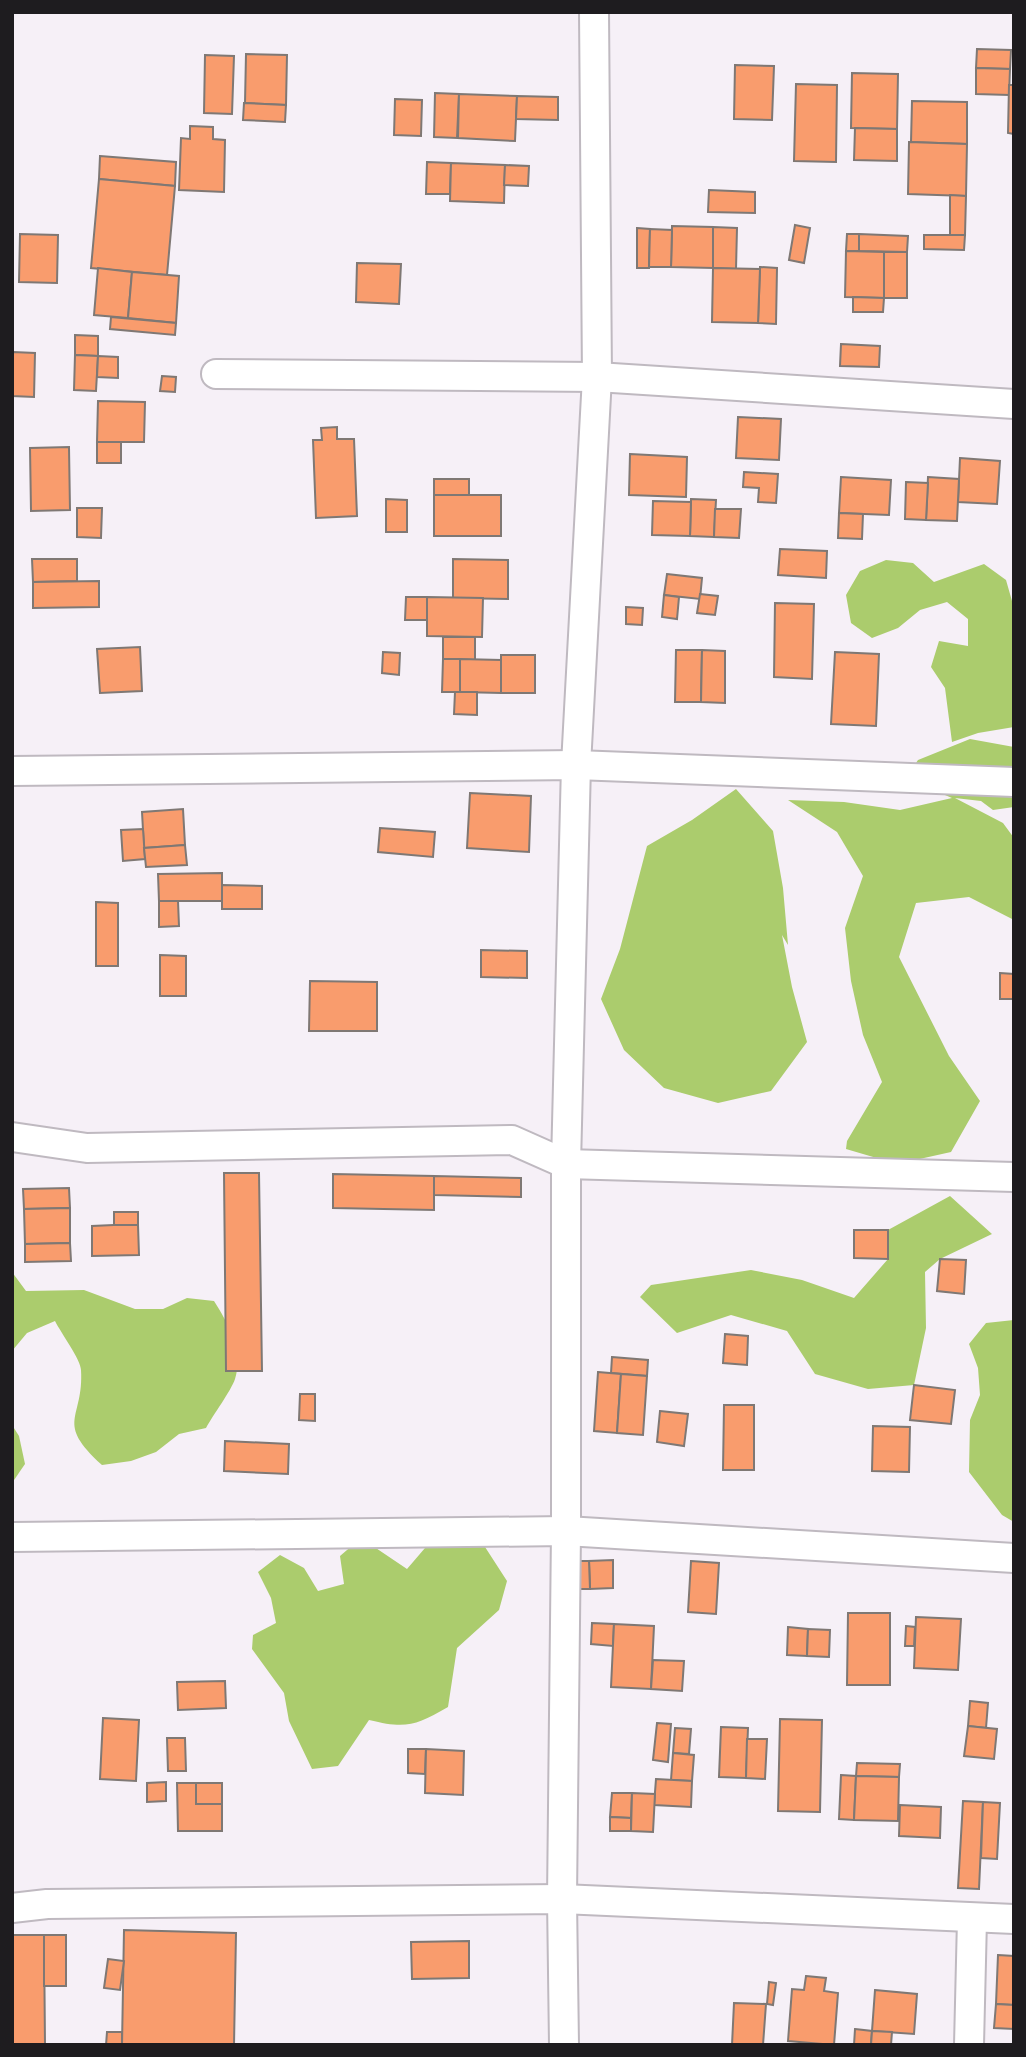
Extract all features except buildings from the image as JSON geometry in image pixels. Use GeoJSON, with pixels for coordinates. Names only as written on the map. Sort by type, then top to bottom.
{"type":"FeatureCollection","features":[{"type":"Feature","properties":{"kind":"street"},"geometry":{"type":"LineString","coordinates":[[564,2045],[562,1899],[566,1164],[576,765],[597,377],[594,12]]}},
{"type":"Feature","properties":{"kind":"street"},"geometry":{"type":"LineString","coordinates":[[216,374],[597,377],[1014,404]]}},
{"type":"Feature","properties":{"kind":"street"},"geometry":{"type":"LineString","coordinates":[[12,771],[576,765],[1014,782]]}},
{"type":"Feature","properties":{"kind":"street"},"geometry":{"type":"LineString","coordinates":[[12,1138],[87,1148],[512,1140],[566,1164],[1014,1177]]}},
{"type":"Feature","properties":{"kind":"street"},"geometry":{"type":"LineString","coordinates":[[12,1537],[566,1531],[1014,1558]]}},
{"type":"Feature","properties":{"kind":"street"},"geometry":{"type":"LineString","coordinates":[[12,1908],[47,1904],[562,1899],[1014,1919]]}},
{"type":"Feature","properties":{"kind":"street"},"geometry":{"type":"LineString","coordinates":[[969,2045],[972,1919]]}},
{"type":"Feature","properties":{"kind":"green space"},"geometry":{"type":"Polygon","coordinates":[[[886,560],[913,563],[934,582],[984,564],[1006,580],[1014,608],[1014,727],[978,733],[952,742],[945,688],[931,667],[939,641],[968,646],[968,619],[947,602],[920,610],[898,628],[872,638],[851,623],[846,595],[860,571],[886,560]]]}},
{"type":"Feature","properties":{"kind":"green space"},"geometry":{"type":"Polygon","coordinates":[[[970,739],[1014,747],[1014,807],[993,810],[981,801],[955,798],[1003,823],[1014,838],[1014,920],[969,897],[916,903],[899,957],[949,1056],[980,1101],[951,1152],[897,1164],[846,1149],[847,1141],[882,1082],[863,1035],[851,981],[845,928],[863,876],[837,832],[788,800],[844,802],[900,810],[952,798],[931,789],[917,793],[913,780],[914,768],[918,760],[970,739]]]}},
{"type":"Feature","properties":{"kind":"green space"},"geometry":{"type":"Polygon","coordinates":[[[736,789],[773,831],[783,888],[788,945],[782,935],[807,1042],[771,1091],[718,1103],[664,1088],[624,1050],[601,999],[620,949],[647,846],[692,820],[736,789]]]}},
{"type":"Feature","properties":{"kind":"green space"},"geometry":{"type":"Polygon","coordinates":[[[950,1196],[992,1234],[940,1259],[925,1272],[926,1328],[914,1385],[868,1389],[815,1374],[787,1331],[731,1315],[677,1333],[640,1297],[651,1285],[751,1270],[802,1280],[854,1298],[888,1259],[888,1230],[950,1196]]]}},
{"type":"Feature","properties":{"kind":"green space"},"geometry":{"type":"Polygon","coordinates":[[[12,1272],[26,1291],[84,1290],[135,1309],[163,1309],[187,1298],[214,1301],[233,1338],[237,1369],[233,1384],[206,1428],[179,1434],[156,1452],[131,1461],[102,1465],[87,1450],[75,1429],[81,1370],[55,1321],[27,1333],[12,1351],[12,1272]]]}},
{"type":"Feature","properties":{"kind":"green space"},"geometry":{"type":"Polygon","coordinates":[[[1014,1320],[1014,1522],[1002,1515],[969,1472],[970,1420],[980,1395],[978,1368],[969,1344],[986,1323],[1014,1320]]]}},
{"type":"Feature","properties":{"kind":"green space"},"geometry":{"type":"Polygon","coordinates":[[[12,1425],[19,1436],[25,1464],[12,1483],[12,1425]]]}},
{"type":"Feature","properties":{"kind":"green space"},"geometry":{"type":"Polygon","coordinates":[[[448,1529],[476,1533],[507,1581],[499,1610],[457,1648],[448,1707],[410,1724],[369,1720],[338,1766],[312,1769],[289,1721],[284,1693],[252,1649],[253,1635],[276,1623],[271,1598],[258,1572],[280,1555],[304,1568],[318,1591],[344,1584],[340,1556],[361,1538],[407,1569],[425,1548],[448,1529]]]}}]}
